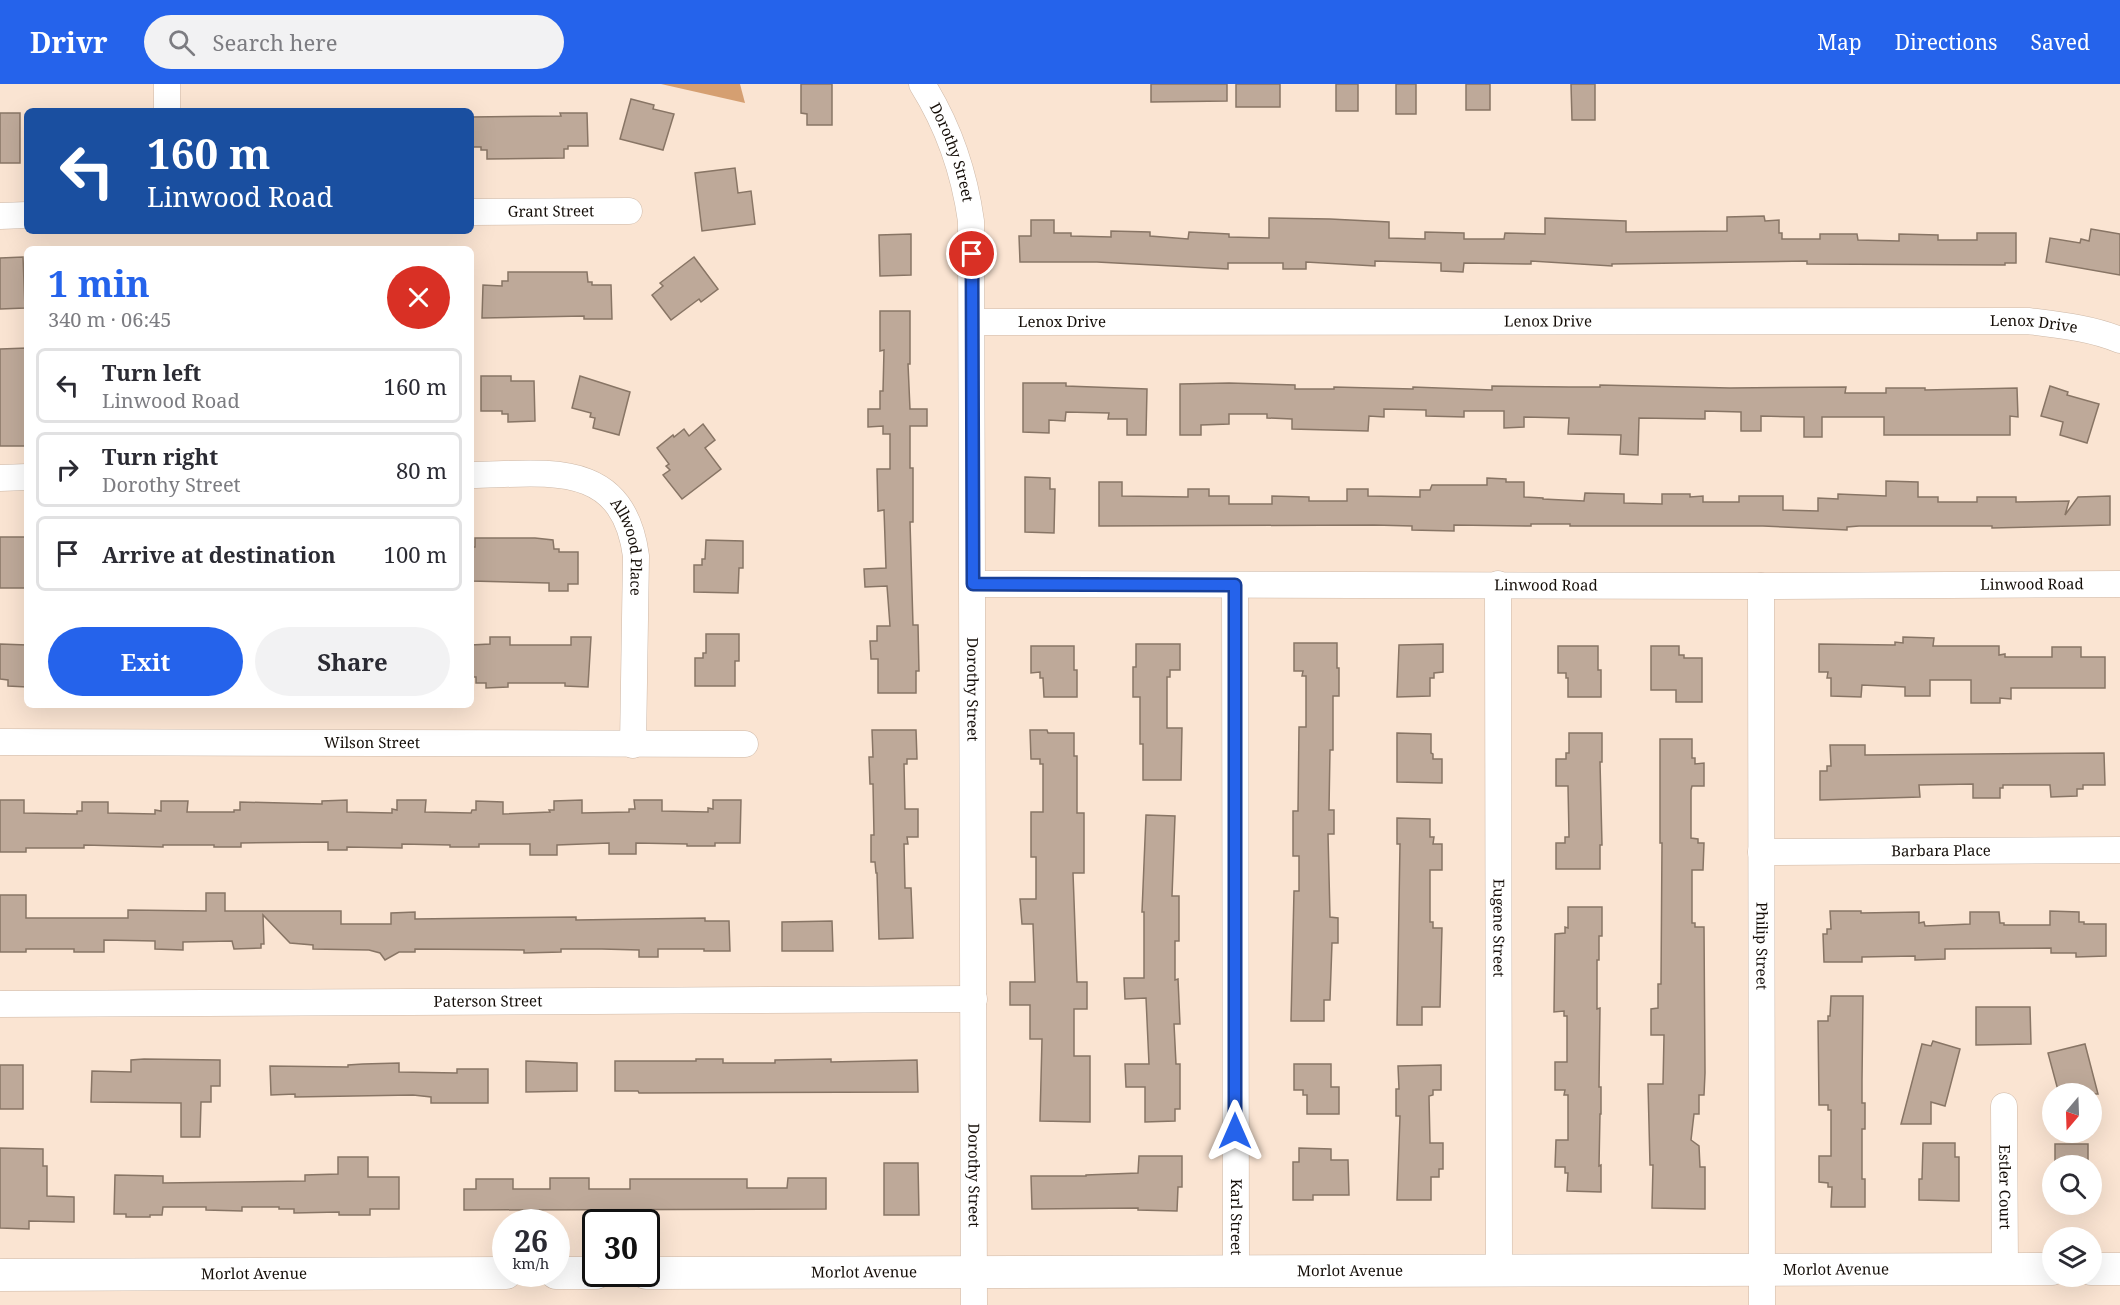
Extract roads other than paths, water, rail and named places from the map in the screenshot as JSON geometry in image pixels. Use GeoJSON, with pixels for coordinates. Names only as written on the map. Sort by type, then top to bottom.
{"type":"FeatureCollection","features":[{"type":"Feature","properties":{"kind":"street"},"geometry":{"type":"LineString","coordinates":[[167,84],[167,108]]}},
{"type":"Feature","properties":{"kind":"street","name":"Dorothy Street"},"geometry":{"type":"LineString","coordinates":[[922,84],[947,130],[959,160],[967,191],[971,221],[974,1305]]}},
{"type":"Feature","properties":{"kind":"street","name":"Grant Street"},"geometry":{"type":"LineString","coordinates":[[474,212],[630,211]]}},
{"type":"Feature","properties":{"kind":"street"},"geometry":{"type":"LineString","coordinates":[[0,216],[24,215]]}},
{"type":"Feature","properties":{"kind":"street","name":"Lenox Drive"},"geometry":{"type":"LineString","coordinates":[[972,322],[2028,321],[2068,325],[2120,340]]}},
{"type":"Feature","properties":{"kind":"street","name":"Allwood Place"},"geometry":{"type":"LineString","coordinates":[[474,475],[559,474],[582,478],[600,488],[626,516],[633,535],[636,556],[633,745]]}},
{"type":"Feature","properties":{"kind":"street"},"geometry":{"type":"LineString","coordinates":[[0,478],[24,477]]}},
{"type":"Feature","properties":{"kind":"street","name":"Linwood Road"},"geometry":{"type":"LineString","coordinates":[[973,584],[1761,586],[2120,584]]}},
{"type":"Feature","properties":{"kind":"street","name":"Eugene Street"},"geometry":{"type":"LineString","coordinates":[[1498,584],[1499,1270]]}},
{"type":"Feature","properties":{"kind":"street","name":"Karl Street"},"geometry":{"type":"LineString","coordinates":[[1235,585],[1236,1272]]}},
{"type":"Feature","properties":{"kind":"street","name":"Philip Street"},"geometry":{"type":"LineString","coordinates":[[1761,586],[1762,1305]]}},
{"type":"Feature","properties":{"kind":"street","name":"Wilson Street"},"geometry":{"type":"LineString","coordinates":[[0,742],[745,744]]}},
{"type":"Feature","properties":{"kind":"street","name":"Barbara Place"},"geometry":{"type":"LineString","coordinates":[[1761,852],[2120,850]]}},
{"type":"Feature","properties":{"kind":"street","name":"Paterson Street"},"geometry":{"type":"LineString","coordinates":[[0,1004],[974,999]]}},
{"type":"Feature","properties":{"kind":"street","name":"Estler Court"},"geometry":{"type":"LineString","coordinates":[[2004,1106],[2005,1269]]}},
{"type":"Feature","properties":{"kind":"street","name":"Morlot Avenue"},"geometry":{"type":"LineString","coordinates":[[660,1273],[2042,1269]]}},
{"type":"Feature","properties":{"kind":"street"},"geometry":{"type":"LineString","coordinates":[[2102,1269],[2120,1269]]}},
{"type":"Feature","properties":{"kind":"street","name":"Morlot Avenue"},"geometry":{"type":"LineString","coordinates":[[0,1275],[492,1273]]}}]}
